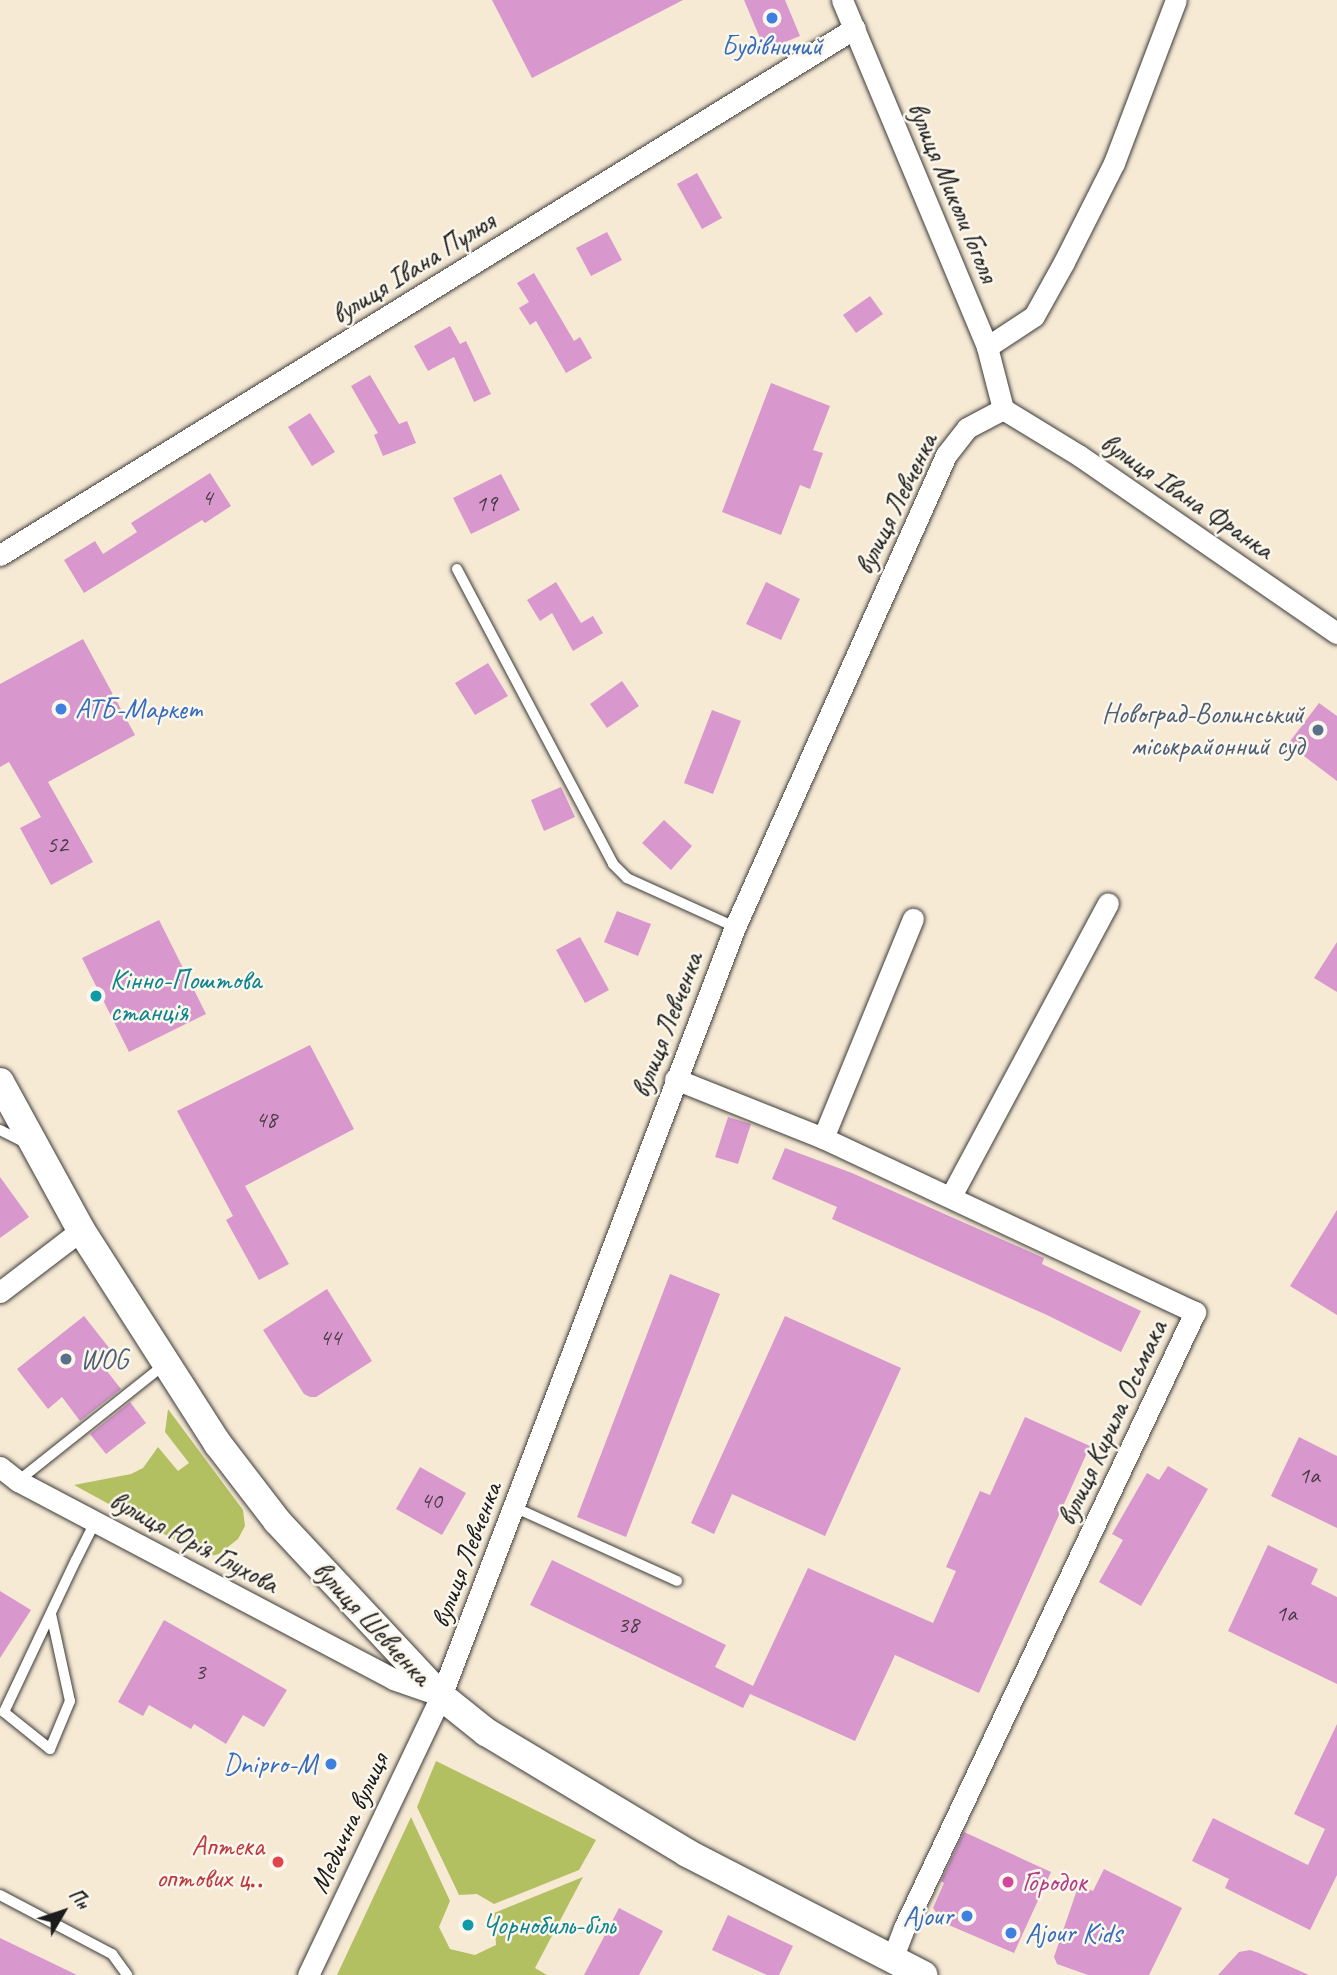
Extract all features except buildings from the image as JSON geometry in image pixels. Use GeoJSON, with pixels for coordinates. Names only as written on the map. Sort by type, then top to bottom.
{"type":"FeatureCollection","features":[{"type":"Feature","properties":{"kind":"main road","name":"вулиця Шевченка"},"geometry":{"type":"LineString","coordinates":[[0,1082],[81,1230],[218,1444],[277,1521],[441,1696],[486,1732],[687,1853],[923,1975]]}},
{"type":"Feature","properties":{"kind":"street","name":"вулиця Миколи Гоголя"},"geometry":{"type":"LineString","coordinates":[[842,0],[987,347],[1003,409]]}},
{"type":"Feature","properties":{"kind":"street"},"geometry":{"type":"LineString","coordinates":[[987,347],[1034,316],[1064,262],[1114,163],[1176,0]]}},
{"type":"Feature","properties":{"kind":"street","name":"вулиця Івана Пулюя"},"geometry":{"type":"LineString","coordinates":[[0,555],[855,28]]}},
{"type":"Feature","properties":{"kind":"street","name":"вулиця Івана Франка"},"geometry":{"type":"LineString","coordinates":[[1003,409],[1080,456],[1337,633]]}},
{"type":"Feature","properties":{"kind":"street","name":"вулиця Левченка"},"geometry":{"type":"LineString","coordinates":[[441,1696],[735,927],[946,455],[967,428],[1003,409]]}},
{"type":"Feature","properties":{"kind":"street"},"geometry":{"type":"LineString","coordinates":[[951,1196],[1108,903]]}},
{"type":"Feature","properties":{"kind":"street"},"geometry":{"type":"LineString","coordinates":[[823,1138],[913,919]]}},
{"type":"Feature","properties":{"kind":"street","name":"вулиця Кирила Осьмака"},"geometry":{"type":"LineString","coordinates":[[675,1079],[823,1138],[1195,1312],[904,1928],[892,1960]]}},
{"type":"Feature","properties":{"kind":"street"},"geometry":{"type":"LineString","coordinates":[[0,1292],[81,1230]]}},
{"type":"Feature","properties":{"kind":"street","name":"вулиця Юрія Глухова"},"geometry":{"type":"LineString","coordinates":[[0,1467],[18,1481],[393,1679],[441,1696]]}},
{"type":"Feature","properties":{"kind":"street","name":"Медична вулиця"},"geometry":{"type":"LineString","coordinates":[[308,1975],[441,1696]]}},
{"type":"Feature","properties":{"kind":"lane"},"geometry":{"type":"LineString","coordinates":[[457,569],[613,864],[627,878],[735,927]]}},
{"type":"Feature","properties":{"kind":"lane"},"geometry":{"type":"LineString","coordinates":[[0,1130],[36,1149]]}},
{"type":"Feature","properties":{"kind":"lane"},"geometry":{"type":"LineString","coordinates":[[18,1481],[166,1363]]}},
{"type":"Feature","properties":{"kind":"lane"},"geometry":{"type":"LineString","coordinates":[[514,1507],[677,1581]]}},
{"type":"Feature","properties":{"kind":"lane"},"geometry":{"type":"LineString","coordinates":[[51,1614],[70,1701],[50,1749],[4,1712],[51,1614],[96,1522]]}},
{"type":"Feature","properties":{"kind":"lane"},"geometry":{"type":"LineString","coordinates":[[0,1895],[112,1954],[127,1975]]}},
{"type":"Feature","properties":{"kind":"green space"},"geometry":{"type":"Polygon","coordinates":[[[168,1409],[243,1510],[245,1526],[238,1539],[219,1554],[206,1557],[74,1485],[131,1474],[143,1468],[158,1447],[178,1471],[189,1463],[165,1432],[168,1409]]]}},
{"type":"Feature","properties":{"kind":"green space"},"geometry":{"type":"Polygon","coordinates":[[[436,1761],[596,1840],[579,1870],[494,1904],[477,1894],[459,1895],[417,1807],[436,1761]]]}},
{"type":"Feature","properties":{"kind":"green space"},"geometry":{"type":"Polygon","coordinates":[[[411,1817],[450,1901],[439,1927],[450,1949],[475,1955],[496,1945],[494,1913],[583,1877],[535,1968],[547,1975],[337,1975],[411,1817]]]}},
{"type":"Feature","properties":{"kind":"place","name":"Будівничий"},"geometry":{"type":"Point","coordinates":[772,18]}},
{"type":"Feature","properties":{"kind":"place","name":"АТБ-Маркет"},"geometry":{"type":"Point","coordinates":[61,709]}},
{"type":"Feature","properties":{"kind":"place","name":"Новоград-Волинський міськрайонний суд"},"geometry":{"type":"Point","coordinates":[1318,730]}},
{"type":"Feature","properties":{"kind":"place","name":"Кінно-Поштова станція"},"geometry":{"type":"Point","coordinates":[96,996]}},
{"type":"Feature","properties":{"kind":"place","name":"WOG"},"geometry":{"type":"Point","coordinates":[66,1359]}},
{"type":"Feature","properties":{"kind":"place","name":"Dnipro-M"},"geometry":{"type":"Point","coordinates":[331,1764]}},
{"type":"Feature","properties":{"kind":"place","name":"Аптека оптових ц‥"},"geometry":{"type":"Point","coordinates":[278,1862]}},
{"type":"Feature","properties":{"kind":"place","name":"Городок"},"geometry":{"type":"Point","coordinates":[1008,1882]}},
{"type":"Feature","properties":{"kind":"place","name":"Ajour"},"geometry":{"type":"Point","coordinates":[967,1916]}},
{"type":"Feature","properties":{"kind":"place","name":"Чорнобиль-біль"},"geometry":{"type":"Point","coordinates":[468,1925]}},
{"type":"Feature","properties":{"kind":"place","name":"Ajour Kids"},"geometry":{"type":"Point","coordinates":[1011,1933]}}]}
